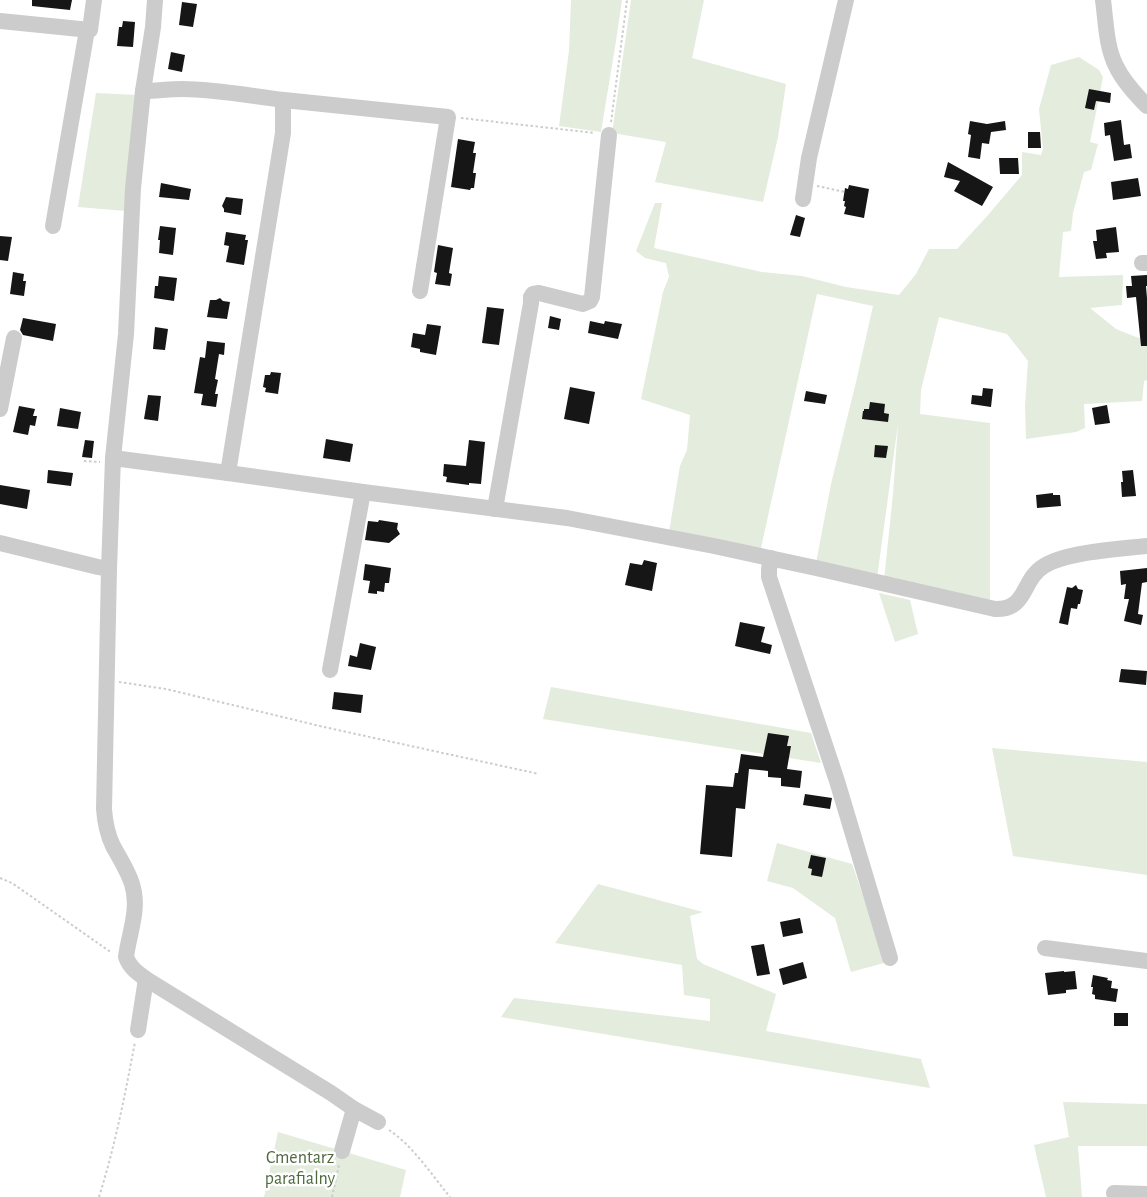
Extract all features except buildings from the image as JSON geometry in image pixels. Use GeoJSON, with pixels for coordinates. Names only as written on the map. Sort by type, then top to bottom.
{"type":"FeatureCollection","features":[{"type":"Feature","properties":{"kind":"street"},"geometry":{"type":"LineString","coordinates":[[53,226],[87,30],[90,30],[94,0]]}},
{"type":"Feature","properties":{"kind":"street"},"geometry":{"type":"LineString","coordinates":[[155,0],[153,27],[143,91],[134,188],[124,356],[113,458],[109,569],[104,808],[105,822],[113,845],[132,884],[135,902],[126,957],[135,971],[146,979],[378,1122]]}},
{"type":"Feature","properties":{"kind":"street"},"geometry":{"type":"LineString","coordinates":[[804,191],[829,70],[846,0]]}},
{"type":"Feature","properties":{"kind":"street"},"geometry":{"type":"LineString","coordinates":[[1103,0],[1110,48],[1115,65],[1125,81],[1147,106]]}},
{"type":"Feature","properties":{"kind":"street"},"geometry":{"type":"LineString","coordinates":[[0,21],[87,30]]}},
{"type":"Feature","properties":{"kind":"street"},"geometry":{"type":"LineString","coordinates":[[143,91],[206,90],[448,117],[420,291]]}},
{"type":"Feature","properties":{"kind":"street"},"geometry":{"type":"LineString","coordinates":[[228,472],[283,133],[283,100]]}},
{"type":"Feature","properties":{"kind":"street"},"geometry":{"type":"LineString","coordinates":[[495,509],[531,297],[533,294],[539,293],[583,304],[590,301],[609,135]]}},
{"type":"Feature","properties":{"kind":"street"},"geometry":{"type":"LineString","coordinates":[[0,409],[14,338]]}},
{"type":"Feature","properties":{"kind":"street"},"geometry":{"type":"LineString","coordinates":[[113,458],[228,472],[599,524],[770,558],[989,608],[1006,609],[1014,605],[1033,575],[1046,564],[1078,555],[1147,546]]}},
{"type":"Feature","properties":{"kind":"street"},"geometry":{"type":"LineString","coordinates":[[330,670],[363,492]]}},
{"type":"Feature","properties":{"kind":"street"},"geometry":{"type":"LineString","coordinates":[[0,543],[109,569]]}},
{"type":"Feature","properties":{"kind":"street"},"geometry":{"type":"LineString","coordinates":[[770,558],[769,577],[837,781],[890,958]]}},
{"type":"Feature","properties":{"kind":"street"},"geometry":{"type":"LineString","coordinates":[[1045,948],[1147,961]]}},
{"type":"Feature","properties":{"kind":"street"},"geometry":{"type":"LineString","coordinates":[[138,1030],[146,979]]}},
{"type":"Feature","properties":{"kind":"street"},"geometry":{"type":"LineString","coordinates":[[342,1151],[354,1108]]}},
{"type":"Feature","properties":{"kind":"street"},"geometry":{"type":"LineString","coordinates":[[1114,1193],[1147,1194]]}},
{"type":"Feature","properties":{"kind":"path"},"geometry":{"type":"LineString","coordinates":[[448,117],[609,135],[627,0]]}},
{"type":"Feature","properties":{"kind":"path"},"geometry":{"type":"LineString","coordinates":[[804,191],[844,192]]}},
{"type":"Feature","properties":{"kind":"path"},"geometry":{"type":"LineString","coordinates":[[107,681],[166,688],[315,725],[539,774]]}},
{"type":"Feature","properties":{"kind":"path"},"geometry":{"type":"LineString","coordinates":[[0,878],[12,883],[108,952],[126,957]]}},
{"type":"Feature","properties":{"kind":"path"},"geometry":{"type":"LineString","coordinates":[[99,1197],[112,1152],[138,1030]]}},
{"type":"Feature","properties":{"kind":"path"},"geometry":{"type":"LineString","coordinates":[[378,1122],[393,1133],[417,1156],[450,1197]]}},
{"type":"Feature","properties":{"kind":"path"},"geometry":{"type":"LineString","coordinates":[[332,1197],[342,1151]]}},
{"type":"Feature","properties":{"kind":"green space"},"geometry":{"type":"Polygon","coordinates":[[[571,0],[622,0],[601,132],[559,126],[569,51],[571,0]]]}},
{"type":"Feature","properties":{"kind":"green space"},"geometry":{"type":"Polygon","coordinates":[[[631,0],[704,0],[692,58],[786,84],[778,137],[763,202],[655,182],[666,142],[612,133],[631,0]]]}},
{"type":"Feature","properties":{"kind":"green space"},"geometry":{"type":"Polygon","coordinates":[[[1079,57],[1099,70],[1103,77],[1090,142],[1098,144],[1091,170],[1084,172],[1073,213],[1071,231],[1063,232],[1059,277],[1123,275],[1122,305],[1090,308],[1116,329],[1147,340],[1147,380],[1144,381],[1142,401],[1084,404],[1085,428],[1076,432],[1026,439],[1025,406],[1028,361],[1007,334],[939,317],[921,390],[920,414],[990,423],[990,604],[884,580],[898,424],[877,578],[816,563],[831,484],[873,306],[817,294],[761,548],[669,532],[680,466],[687,450],[690,415],[641,399],[663,292],[669,277],[666,263],[645,258],[636,251],[655,203],[662,203],[654,248],[762,272],[802,276],[846,287],[899,295],[916,274],[929,249],[957,249],[988,215],[1022,175],[1022,152],[1041,155],[1043,149],[1039,109],[1051,65],[1079,57]]]}},
{"type":"Feature","properties":{"kind":"green space"},"geometry":{"type":"Polygon","coordinates":[[[96,93],[137,95],[126,211],[78,207],[96,93]]]}},
{"type":"Feature","properties":{"kind":"green space"},"geometry":{"type":"Polygon","coordinates":[[[879,593],[910,600],[918,634],[895,642],[879,593]]]}},
{"type":"Feature","properties":{"kind":"green space"},"geometry":{"type":"Polygon","coordinates":[[[551,687],[811,733],[821,763],[543,719],[551,687]]]}},
{"type":"Feature","properties":{"kind":"green space"},"geometry":{"type":"Polygon","coordinates":[[[992,748],[1147,762],[1147,875],[1013,856],[992,748]]]}},
{"type":"Feature","properties":{"kind":"green space"},"geometry":{"type":"Polygon","coordinates":[[[777,843],[852,864],[884,963],[851,972],[835,918],[793,888],[767,881],[777,843]]]}},
{"type":"Feature","properties":{"kind":"green space"},"geometry":{"type":"Polygon","coordinates":[[[598,884],[703,912],[690,916],[697,959],[703,964],[776,994],[766,1031],[921,1059],[930,1088],[501,1017],[514,998],[710,1021],[710,999],[684,995],[682,965],[555,943],[598,884]]]}},
{"type":"Feature","properties":{"kind":"green space"},"geometry":{"type":"Polygon","coordinates":[[[1063,1102],[1147,1104],[1147,1146],[1078,1146],[1082,1197],[1046,1197],[1034,1145],[1069,1137],[1063,1102]]]}},
{"type":"Feature","properties":{"kind":"green space","name":"Cmentarz parafialny"},"geometry":{"type":"Polygon","coordinates":[[[278,1132],[406,1170],[400,1197],[264,1197],[278,1132]]]}}]}
